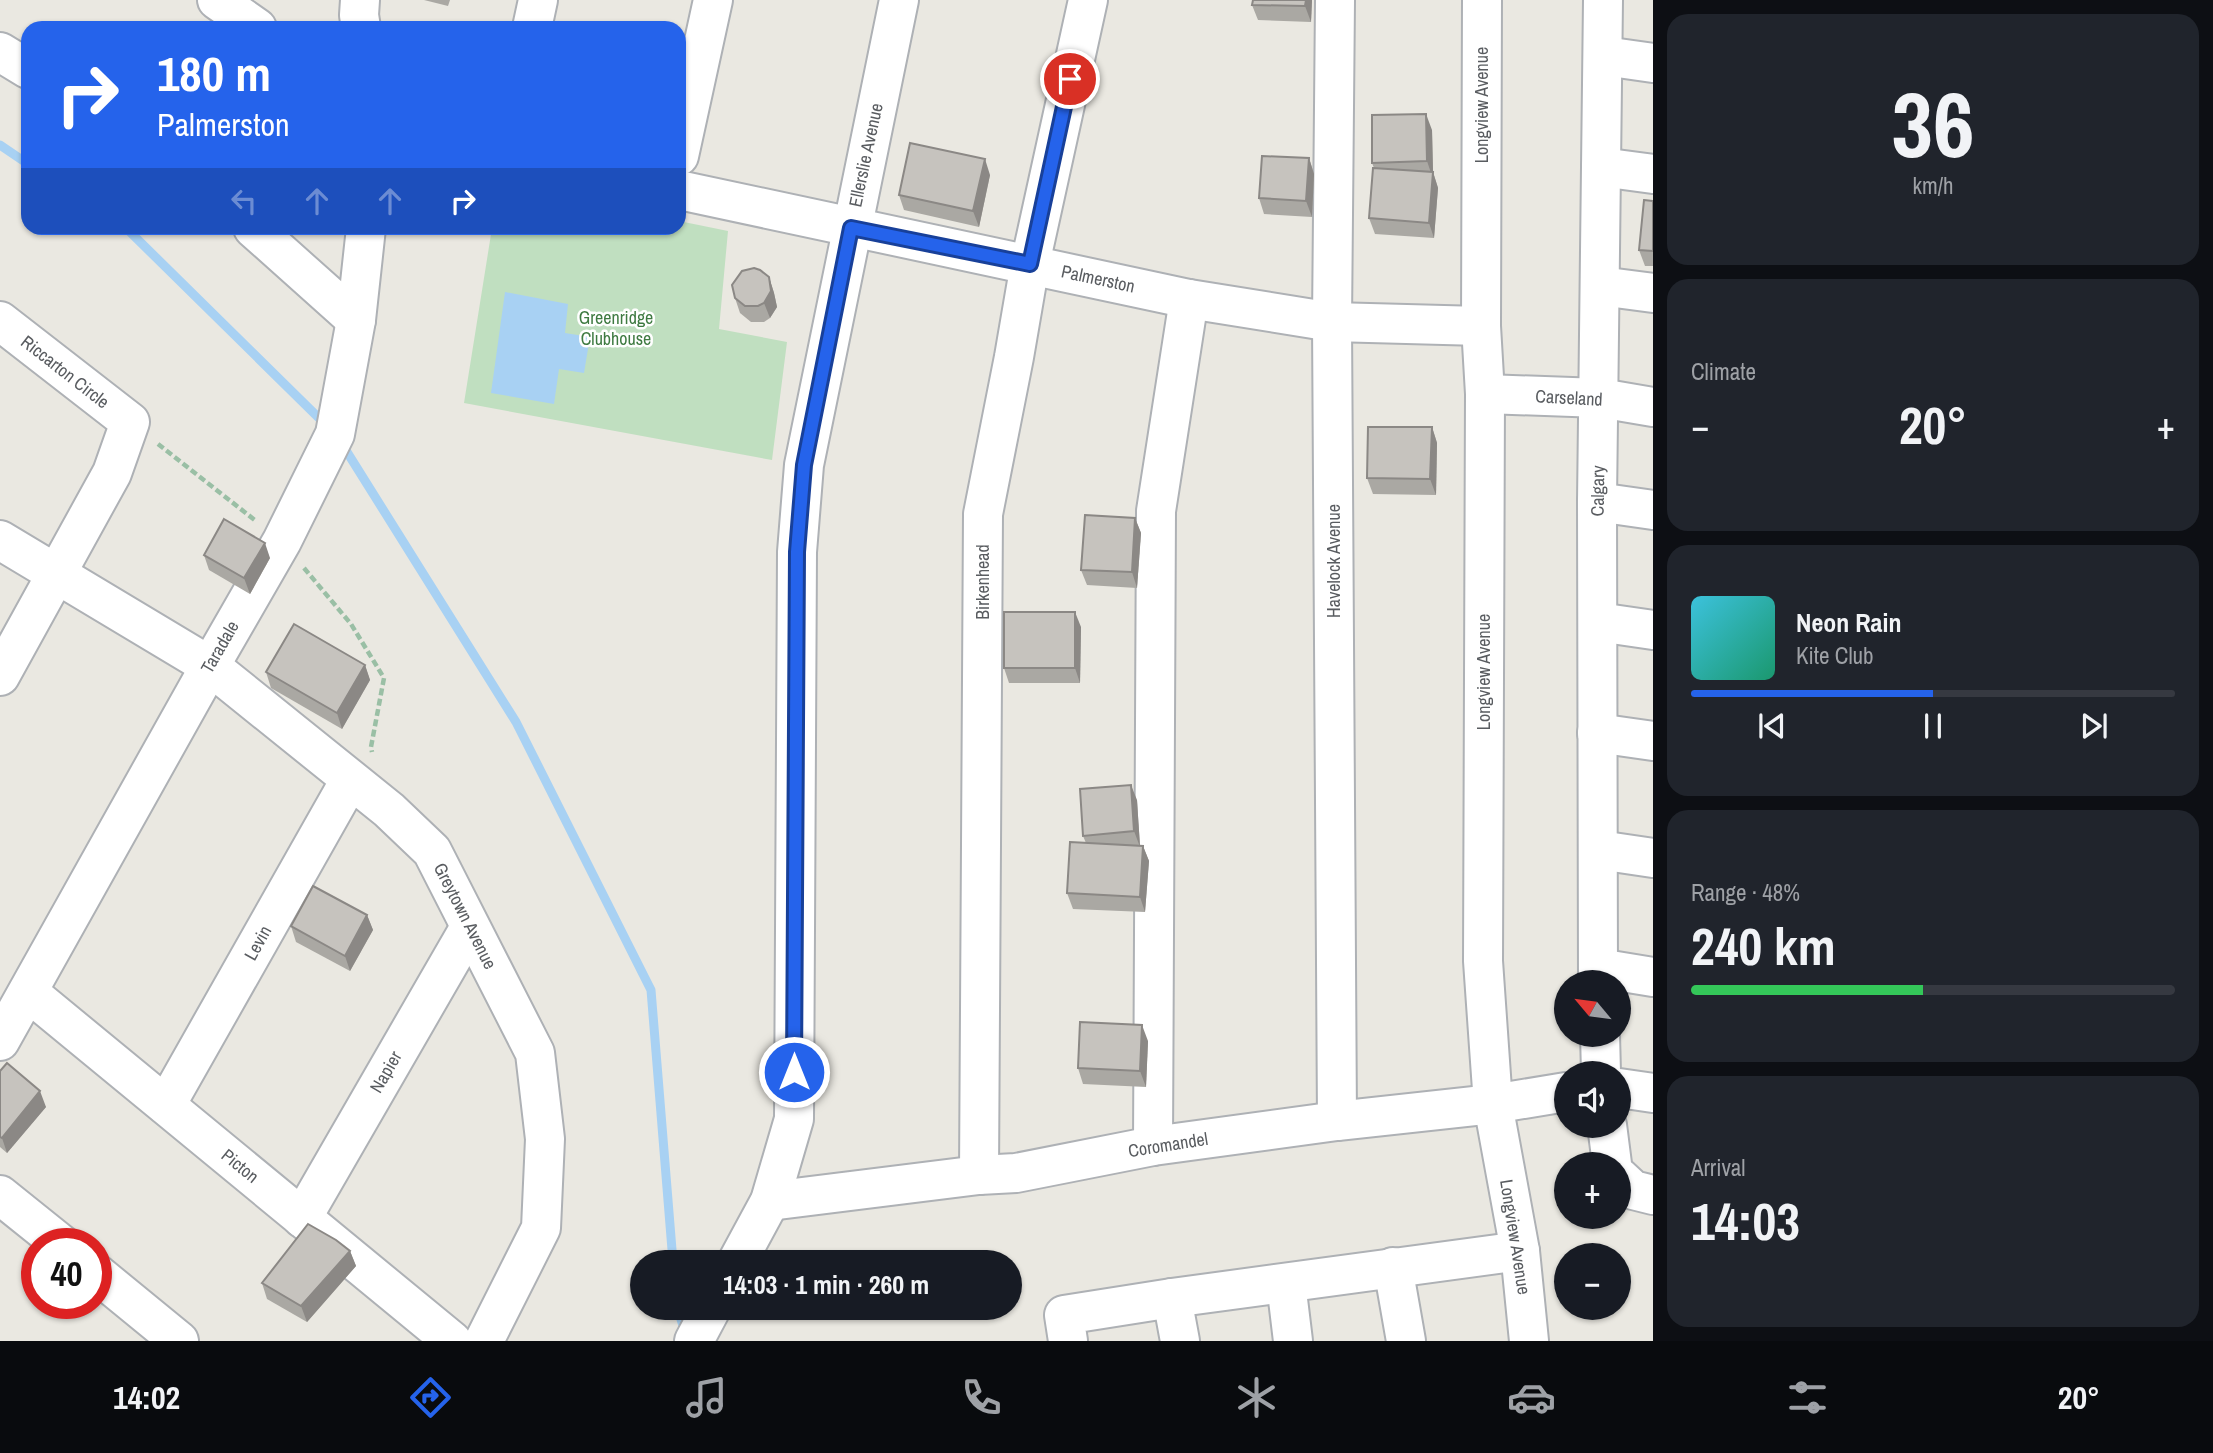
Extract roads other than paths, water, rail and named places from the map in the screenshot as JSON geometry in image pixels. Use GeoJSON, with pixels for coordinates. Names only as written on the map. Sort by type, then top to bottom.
{"type":"FeatureCollection","features":[{"type":"Feature","properties":{"kind":"street"},"geometry":{"type":"LineString","coordinates":[[218,0],[247,21]]}},
{"type":"Feature","properties":{"kind":"street"},"geometry":{"type":"LineString","coordinates":[[360,0],[360,21]]}},
{"type":"Feature","properties":{"kind":"street"},"geometry":{"type":"LineString","coordinates":[[534,21],[538,0]]}},
{"type":"Feature","properties":{"kind":"street"},"geometry":{"type":"LineString","coordinates":[[686,124],[713,0]]}},
{"type":"Feature","properties":{"kind":"street","name":"Ellerslie Avenue"},"geometry":{"type":"LineString","coordinates":[[743,1250],[770,1201],[794,1119],[797,552],[804,465],[899,0]]}},
{"type":"Feature","properties":{"kind":"street","name":"Birkenhead"},"geometry":{"type":"LineString","coordinates":[[979,1175],[983,514],[1030,264],[1087,0]]}},
{"type":"Feature","properties":{"kind":"street","name":"Havelock Avenue"},"geometry":{"type":"LineString","coordinates":[[1335,0],[1332,322],[1337,1121]]}},
{"type":"Feature","properties":{"kind":"street","name":"Longview Avenue"},"geometry":{"type":"LineString","coordinates":[[1482,0],[1481,326],[1485,394],[1483,961],[1493,1104],[1520,1251],[1529,1341]]}},
{"type":"Feature","properties":{"kind":"street","name":"Calgary"},"geometry":{"type":"LineString","coordinates":[[1598,970],[1597,502],[1603,0]]}},
{"type":"Feature","properties":{"kind":"street"},"geometry":{"type":"LineString","coordinates":[[0,52],[21,65]]}},
{"type":"Feature","properties":{"kind":"street"},"geometry":{"type":"LineString","coordinates":[[1604,56],[1653,63]]}},
{"type":"Feature","properties":{"kind":"street"},"geometry":{"type":"LineString","coordinates":[[1601,167],[1653,174]]}},
{"type":"Feature","properties":{"kind":"street","name":"Palmerston"},"geometry":{"type":"LineString","coordinates":[[686,192],[1189,299],[1332,322],[1481,326]]}},
{"type":"Feature","properties":{"kind":"street"},"geometry":{"type":"LineString","coordinates":[[261,235],[356,320]]}},
{"type":"Feature","properties":{"kind":"street","name":"Taradale"},"geometry":{"type":"LineString","coordinates":[[0,1041],[282,541],[335,434],[356,320],[365,235]]}},
{"type":"Feature","properties":{"kind":"street"},"geometry":{"type":"LineString","coordinates":[[1600,286],[1653,293]]}},
{"type":"Feature","properties":{"kind":"street"},"geometry":{"type":"LineString","coordinates":[[1153,1146],[1156,511],[1189,299]]}},
{"type":"Feature","properties":{"kind":"street","name":"Riccarton Circle"},"geometry":{"type":"LineString","coordinates":[[0,321],[130,422],[112,473],[58,574]]}},
{"type":"Feature","properties":{"kind":"street","name":"Carseland"},"geometry":{"type":"LineString","coordinates":[[1485,394],[1600,398],[1653,407]]}},
{"type":"Feature","properties":{"kind":"street"},"geometry":{"type":"LineString","coordinates":[[1597,502],[1653,510]]}},
{"type":"Feature","properties":{"kind":"street","name":"Greytown Avenue"},"geometry":{"type":"LineString","coordinates":[[0,540],[210,666],[362,770],[389,810],[432,851],[535,1053],[545,1139],[541,1228],[498,1337]]}},
{"type":"Feature","properties":{"kind":"street"},"geometry":{"type":"LineString","coordinates":[[0,676],[58,574]]}},
{"type":"Feature","properties":{"kind":"street"},"geometry":{"type":"LineString","coordinates":[[1598,622],[1653,630]]}},
{"type":"Feature","properties":{"kind":"street"},"geometry":{"type":"LineString","coordinates":[[1597,733],[1653,741]]}},
{"type":"Feature","properties":{"kind":"street","name":"Levin"},"geometry":{"type":"LineString","coordinates":[[166,1105],[362,770]]}},
{"type":"Feature","properties":{"kind":"street"},"geometry":{"type":"LineString","coordinates":[[1599,850],[1653,858]]}},
{"type":"Feature","properties":{"kind":"street","name":"Napier"},"geometry":{"type":"LineString","coordinates":[[302,1218],[470,927]]}},
{"type":"Feature","properties":{"kind":"street"},"geometry":{"type":"LineString","coordinates":[[1631,976],[1653,977]]}},
{"type":"Feature","properties":{"kind":"street","name":"Picton"},"geometry":{"type":"LineString","coordinates":[[28,992],[452,1341]]}},
{"type":"Feature","properties":{"kind":"street"},"geometry":{"type":"LineString","coordinates":[[1631,1090],[1653,1093]]}},
{"type":"Feature","properties":{"kind":"street","name":"Coromandel"},"geometry":{"type":"LineString","coordinates":[[770,1201],[979,1175],[1016,1173],[1153,1146],[1554,1094]]}},
{"type":"Feature","properties":{"kind":"street"},"geometry":{"type":"LineString","coordinates":[[1631,1188],[1653,1195]]}},
{"type":"Feature","properties":{"kind":"street"},"geometry":{"type":"LineString","coordinates":[[0,1195],[41,1228]]}},
{"type":"Feature","properties":{"kind":"street"},"geometry":{"type":"LineString","coordinates":[[1066,1328],[1172,1298],[1520,1251]]}},
{"type":"Feature","properties":{"kind":"street"},"geometry":{"type":"LineString","coordinates":[[1393,1267],[1406,1341]]}},
{"type":"Feature","properties":{"kind":"street"},"geometry":{"type":"LineString","coordinates":[[1286,1283],[1293,1341]]}},
{"type":"Feature","properties":{"kind":"street"},"geometry":{"type":"LineString","coordinates":[[112,1286],[179,1341]]}},
{"type":"Feature","properties":{"kind":"street"},"geometry":{"type":"LineString","coordinates":[[1172,1298],[1180,1341]]}},
{"type":"Feature","properties":{"kind":"water"},"geometry":{"type":"Polygon","coordinates":[[[505,292],[568,304],[565,333],[590,337],[584,373],[559,369],[554,404],[491,393],[505,292]]]}},
{"type":"Feature","properties":{"kind":"waterway"},"geometry":{"type":"LineString","coordinates":[[0,145],[21,159]]}},
{"type":"Feature","properties":{"kind":"waterway"},"geometry":{"type":"LineString","coordinates":[[133,235],[326,425]]}},
{"type":"Feature","properties":{"kind":"waterway"},"geometry":{"type":"LineString","coordinates":[[342,444],[516,722],[651,990],[672,1250]]}},
{"type":"Feature","properties":{"kind":"waterway"},"geometry":{"type":"LineString","coordinates":[[681,1320],[685,1332]]}},
{"type":"Feature","properties":{"kind":"park label","name":"Greenridge Clubhouse"},"geometry":{"type":"Point","coordinates":[616,328]}}]}
